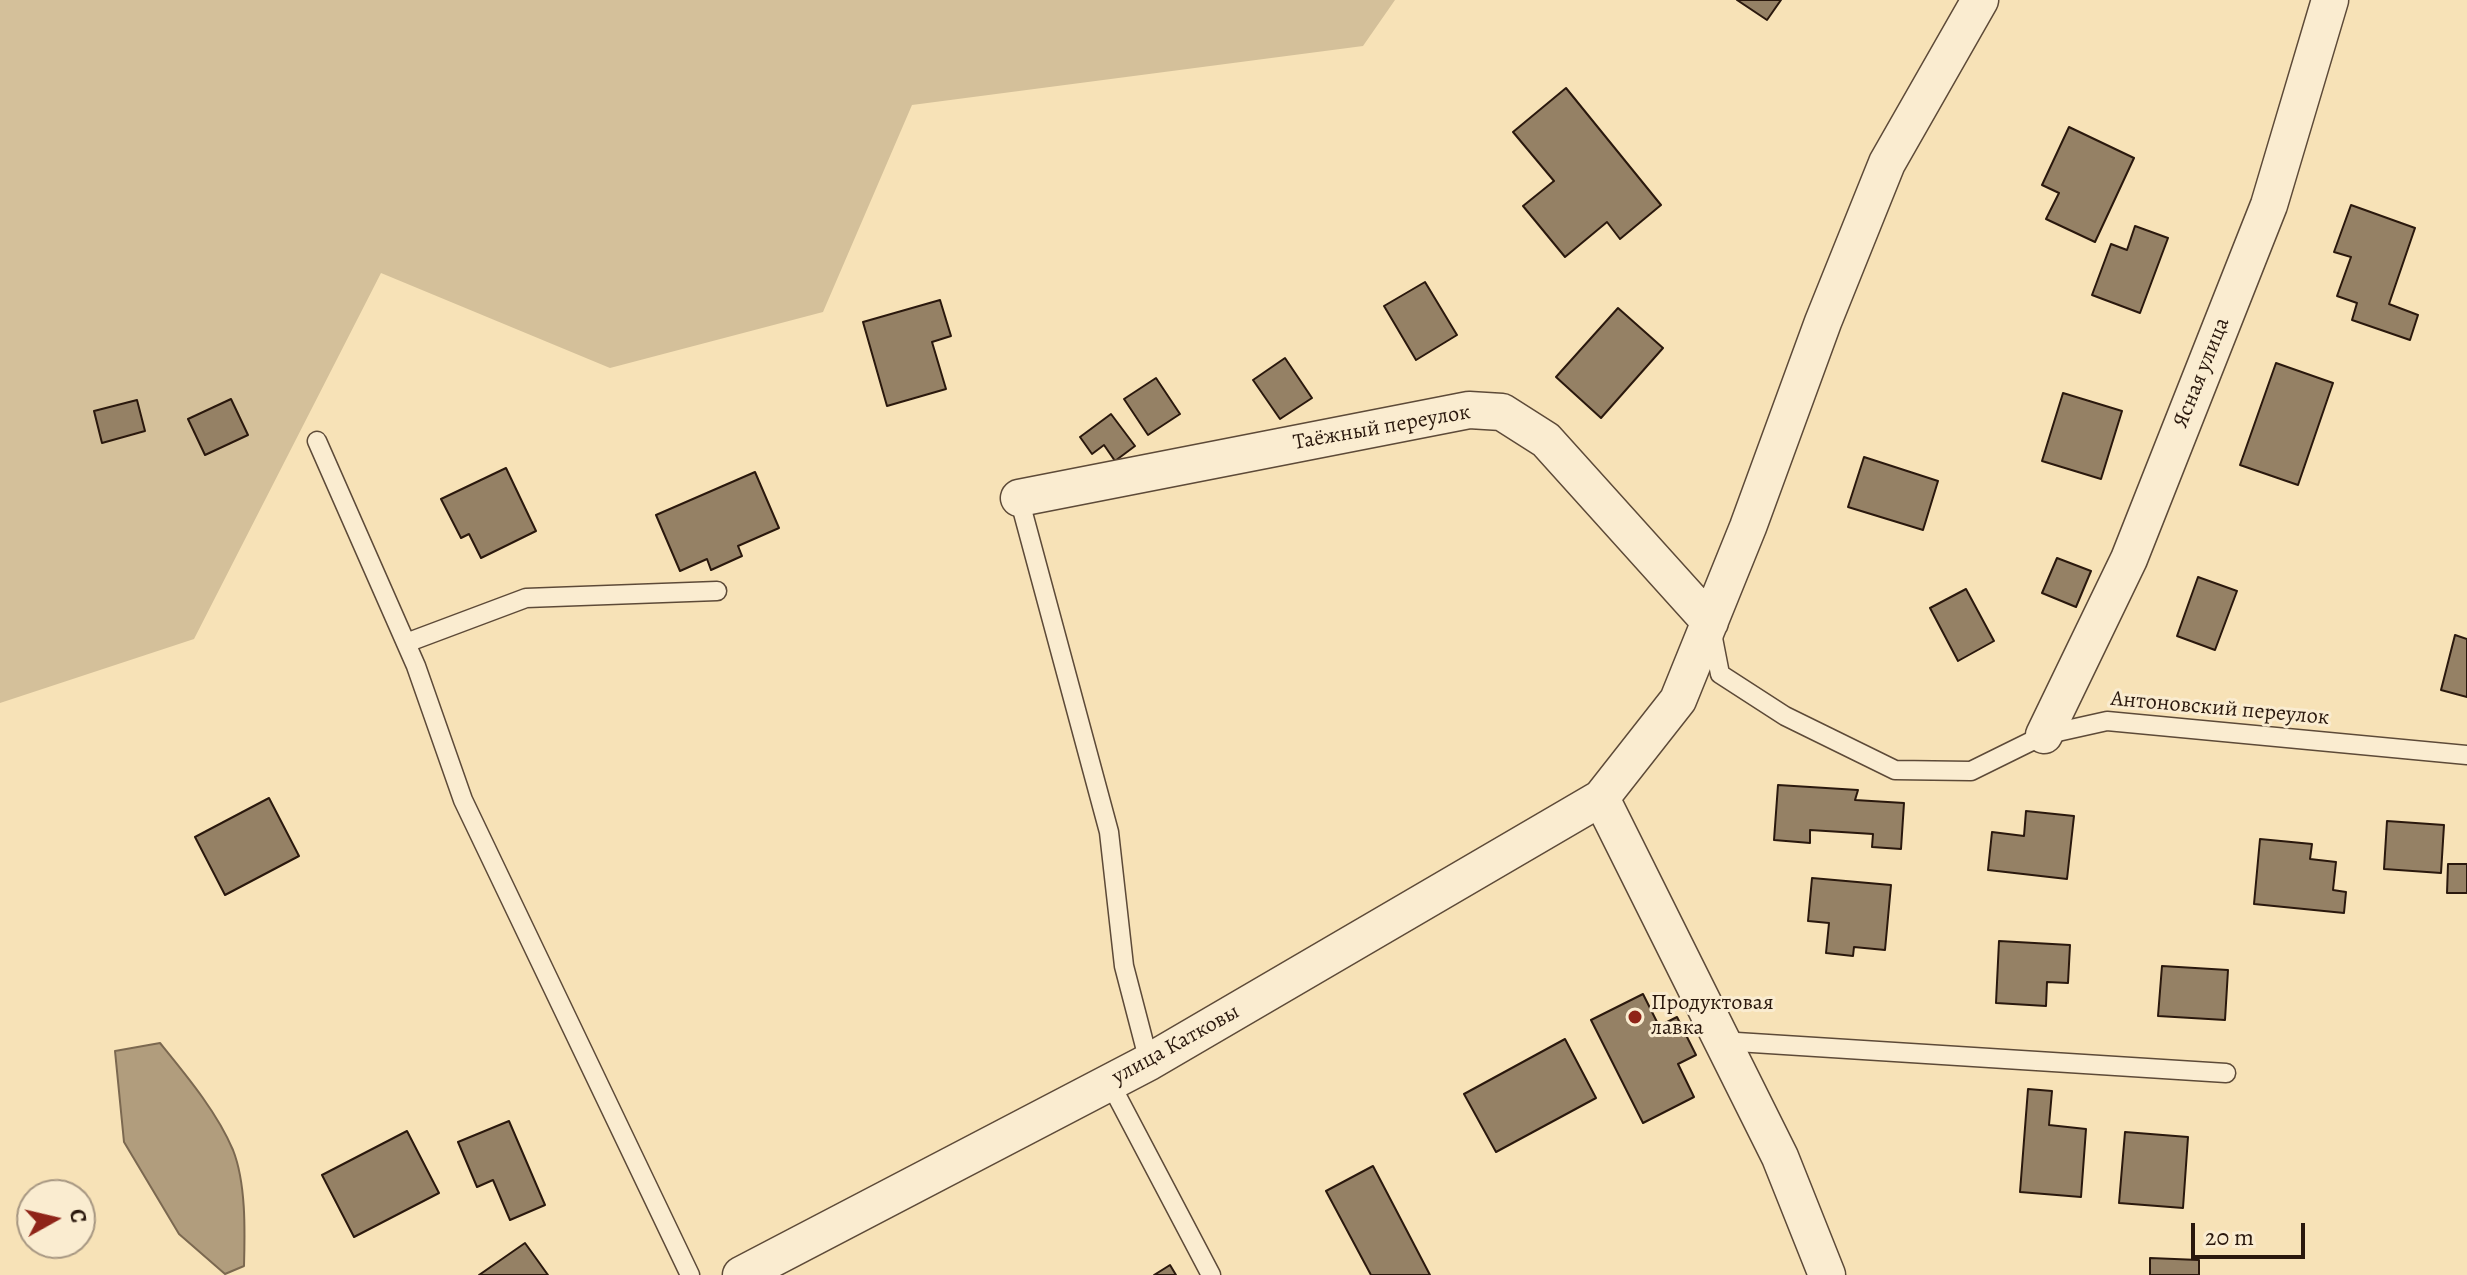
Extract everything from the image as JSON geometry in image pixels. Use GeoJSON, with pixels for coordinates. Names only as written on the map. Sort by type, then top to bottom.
{"type":"FeatureCollection","features":[{"type":"Feature","properties":{"kind":"street"},"geometry":{"type":"LineString","coordinates":[[1827,1275],[1780,1157],[1601,798],[1678,700],[1748,527],[1823,322],[1887,163],[1980,0]]}},
{"type":"Feature","properties":{"kind":"street","name":"Ясная улица"},"geometry":{"type":"LineString","coordinates":[[2044,735],[2129,559],[2269,205],[2330,0]]}},
{"type":"Feature","properties":{"kind":"street","name":"Таёжный переулок"},"geometry":{"type":"LineString","coordinates":[[1019,498],[1469,410],[1502,412],[1546,440],[1710,622]]}},
{"type":"Feature","properties":{"kind":"street","name":"улица Катковы"},"geometry":{"type":"LineString","coordinates":[[741,1275],[1149,1062],[1601,798]]}},
{"type":"Feature","properties":{"kind":"lane"},"geometry":{"type":"LineString","coordinates":[[317,441],[406,643],[463,800],[690,1275]]}},
{"type":"Feature","properties":{"kind":"lane"},"geometry":{"type":"LineString","coordinates":[[1019,498],[1109,832],[1124,966],[1149,1062]]}},
{"type":"Feature","properties":{"kind":"lane"},"geometry":{"type":"LineString","coordinates":[[406,643],[526,598],[717,591]]}},
{"type":"Feature","properties":{"kind":"lane","name":"Антоновский переулок"},"geometry":{"type":"LineString","coordinates":[[1710,622],[1720,674],[1785,716],[1895,770],[1971,771],[2044,735],[2107,721],[2467,755]]}},
{"type":"Feature","properties":{"kind":"lane"},"geometry":{"type":"LineString","coordinates":[[1721,1041],[2226,1073]]}},
{"type":"Feature","properties":{"kind":"lane"},"geometry":{"type":"LineString","coordinates":[[1110,1083],[1211,1275]]}},
{"type":"Feature","properties":{"kind":"shaded area"},"geometry":{"type":"Polygon","coordinates":[[[0,0],[1395,0],[1363,46],[912,105],[823,312],[610,368],[381,273],[194,639],[0,703],[0,0]]]}},
{"type":"Feature","properties":{"kind":"shaded area"},"geometry":{"type":"Polygon","coordinates":[[[160,1043],[210,1108],[237,1163],[244,1207],[244,1266],[225,1274],[179,1234],[124,1142],[115,1051],[160,1043]]]}},
{"type":"Feature","properties":{"kind":"building"},"geometry":{"type":"Polygon","coordinates":[[[1737,0],[1781,0],[1767,20],[1737,0]]]}},
{"type":"Feature","properties":{"kind":"building"},"geometry":{"type":"Polygon","coordinates":[[[1566,88],[1661,205],[1620,239],[1607,222],[1565,257],[1523,206],[1554,181],[1513,132],[1566,88]]]}},
{"type":"Feature","properties":{"kind":"building"},"geometry":{"type":"Polygon","coordinates":[[[2069,127],[2134,158],[2095,242],[2046,219],[2059,193],[2042,185],[2069,127]]]}},
{"type":"Feature","properties":{"kind":"building"},"geometry":{"type":"Polygon","coordinates":[[[2351,205],[2415,228],[2389,304],[2418,315],[2410,340],[2352,320],[2357,303],[2337,296],[2351,257],[2334,252],[2351,205]]]}},
{"type":"Feature","properties":{"kind":"building"},"geometry":{"type":"Polygon","coordinates":[[[2135,226],[2168,238],[2140,313],[2092,295],[2111,244],[2127,250],[2135,226]]]}},
{"type":"Feature","properties":{"kind":"building"},"geometry":{"type":"Polygon","coordinates":[[[1425,282],[1457,335],[1416,360],[1384,306],[1425,282]]]}},
{"type":"Feature","properties":{"kind":"building"},"geometry":{"type":"Polygon","coordinates":[[[940,300],[951,336],[932,342],[946,389],[887,406],[863,322],[940,300]]]}},
{"type":"Feature","properties":{"kind":"building"},"geometry":{"type":"Polygon","coordinates":[[[1618,308],[1663,348],[1601,418],[1556,377],[1618,308]]]}},
{"type":"Feature","properties":{"kind":"building"},"geometry":{"type":"Polygon","coordinates":[[[1285,358],[1312,398],[1280,419],[1253,380],[1285,358]]]}},
{"type":"Feature","properties":{"kind":"building"},"geometry":{"type":"Polygon","coordinates":[[[2276,363],[2333,383],[2298,485],[2240,465],[2276,363]]]}},
{"type":"Feature","properties":{"kind":"building"},"geometry":{"type":"Polygon","coordinates":[[[1156,378],[1180,414],[1148,435],[1124,399],[1156,378]]]}},
{"type":"Feature","properties":{"kind":"building"},"geometry":{"type":"Polygon","coordinates":[[[2063,393],[2122,411],[2101,479],[2042,461],[2063,393]]]}},
{"type":"Feature","properties":{"kind":"building"},"geometry":{"type":"Polygon","coordinates":[[[231,399],[248,435],[205,455],[188,419],[231,399]]]}},
{"type":"Feature","properties":{"kind":"building"},"geometry":{"type":"Polygon","coordinates":[[[137,400],[145,431],[102,443],[94,411],[137,400]]]}},
{"type":"Feature","properties":{"kind":"building"},"geometry":{"type":"Polygon","coordinates":[[[1111,414],[1135,446],[1115,461],[1104,445],[1092,454],[1080,437],[1111,414]]]}},
{"type":"Feature","properties":{"kind":"building"},"geometry":{"type":"Polygon","coordinates":[[[1864,457],[1938,481],[1923,530],[1848,507],[1864,457]]]}},
{"type":"Feature","properties":{"kind":"building"},"geometry":{"type":"Polygon","coordinates":[[[506,468],[536,531],[481,558],[469,534],[461,538],[441,499],[506,468]]]}},
{"type":"Feature","properties":{"kind":"building"},"geometry":{"type":"Polygon","coordinates":[[[755,472],[779,528],[738,546],[742,556],[711,570],[707,559],[680,571],[656,515],[755,472]]]}},
{"type":"Feature","properties":{"kind":"building"},"geometry":{"type":"Polygon","coordinates":[[[2057,558],[2091,571],[2076,607],[2042,593],[2057,558]]]}},
{"type":"Feature","properties":{"kind":"building"},"geometry":{"type":"Polygon","coordinates":[[[2198,577],[2237,591],[2215,650],[2177,636],[2198,577]]]}},
{"type":"Feature","properties":{"kind":"building"},"geometry":{"type":"Polygon","coordinates":[[[1966,589],[1994,641],[1958,661],[1930,608],[1966,589]]]}},
{"type":"Feature","properties":{"kind":"building"},"geometry":{"type":"Polygon","coordinates":[[[2455,635],[2467,639],[2467,697],[2441,690],[2455,635]]]}},
{"type":"Feature","properties":{"kind":"building"},"geometry":{"type":"Polygon","coordinates":[[[1778,785],[1858,790],[1855,800],[1904,803],[1901,849],[1872,847],[1873,834],[1810,830],[1810,843],[1774,840],[1778,785]]]}},
{"type":"Feature","properties":{"kind":"building"},"geometry":{"type":"Polygon","coordinates":[[[269,798],[299,856],[225,895],[195,837],[269,798]]]}},
{"type":"Feature","properties":{"kind":"building"},"geometry":{"type":"Polygon","coordinates":[[[2026,811],[2074,816],[2067,879],[1988,870],[1992,832],[2024,836],[2026,811]]]}},
{"type":"Feature","properties":{"kind":"building"},"geometry":{"type":"Polygon","coordinates":[[[2387,821],[2444,825],[2441,873],[2384,869],[2387,821]]]}},
{"type":"Feature","properties":{"kind":"building"},"geometry":{"type":"Polygon","coordinates":[[[2260,839],[2312,844],[2310,859],[2336,862],[2333,890],[2346,892],[2344,913],[2254,904],[2260,839]]]}},
{"type":"Feature","properties":{"kind":"building"},"geometry":{"type":"Polygon","coordinates":[[[2448,864],[2467,864],[2467,893],[2447,893],[2448,864]]]}},
{"type":"Feature","properties":{"kind":"building"},"geometry":{"type":"Polygon","coordinates":[[[1812,878],[1891,885],[1885,950],[1854,947],[1853,956],[1826,953],[1829,923],[1808,921],[1812,878]]]}},
{"type":"Feature","properties":{"kind":"building"},"geometry":{"type":"Polygon","coordinates":[[[1999,941],[2070,945],[2068,983],[2047,982],[2046,1006],[1996,1003],[1999,941]]]}},
{"type":"Feature","properties":{"kind":"building"},"geometry":{"type":"Polygon","coordinates":[[[2162,966],[2228,970],[2225,1020],[2158,1016],[2162,966]]]}},
{"type":"Feature","properties":{"kind":"building"},"geometry":{"type":"Polygon","coordinates":[[[1643,994],[1659,1026],[1677,1017],[1696,1055],[1678,1064],[1694,1097],[1643,1123],[1591,1020],[1643,994]]]}},
{"type":"Feature","properties":{"kind":"building"},"geometry":{"type":"Polygon","coordinates":[[[1565,1039],[1596,1098],[1496,1152],[1464,1094],[1565,1039]]]}},
{"type":"Feature","properties":{"kind":"building"},"geometry":{"type":"Polygon","coordinates":[[[2028,1089],[2052,1091],[2049,1125],[2086,1129],[2081,1197],[2020,1192],[2028,1089]]]}},
{"type":"Feature","properties":{"kind":"building"},"geometry":{"type":"Polygon","coordinates":[[[509,1121],[545,1205],[510,1220],[493,1180],[477,1187],[458,1142],[509,1121]]]}},
{"type":"Feature","properties":{"kind":"building"},"geometry":{"type":"Polygon","coordinates":[[[407,1131],[439,1193],[354,1237],[322,1175],[407,1131]]]}},
{"type":"Feature","properties":{"kind":"building"},"geometry":{"type":"Polygon","coordinates":[[[2125,1132],[2188,1137],[2183,1208],[2119,1203],[2125,1132]]]}},
{"type":"Feature","properties":{"kind":"building"},"geometry":{"type":"Polygon","coordinates":[[[1373,1166],[1430,1275],[1371,1275],[1326,1191],[1373,1166]]]}},
{"type":"Feature","properties":{"kind":"building"},"geometry":{"type":"Polygon","coordinates":[[[525,1243],[548,1275],[479,1275],[525,1243]]]}},
{"type":"Feature","properties":{"kind":"building"},"geometry":{"type":"Polygon","coordinates":[[[2150,1258],[2199,1260],[2199,1275],[2150,1275],[2150,1258]]]}},
{"type":"Feature","properties":{"kind":"building"},"geometry":{"type":"Polygon","coordinates":[[[1170,1265],[1176,1275],[1154,1275],[1170,1265]]]}},
{"type":"Feature","properties":{"kind":"place","name":"Продуктовая лавка"},"geometry":{"type":"Point","coordinates":[1635,1017]}}]}
